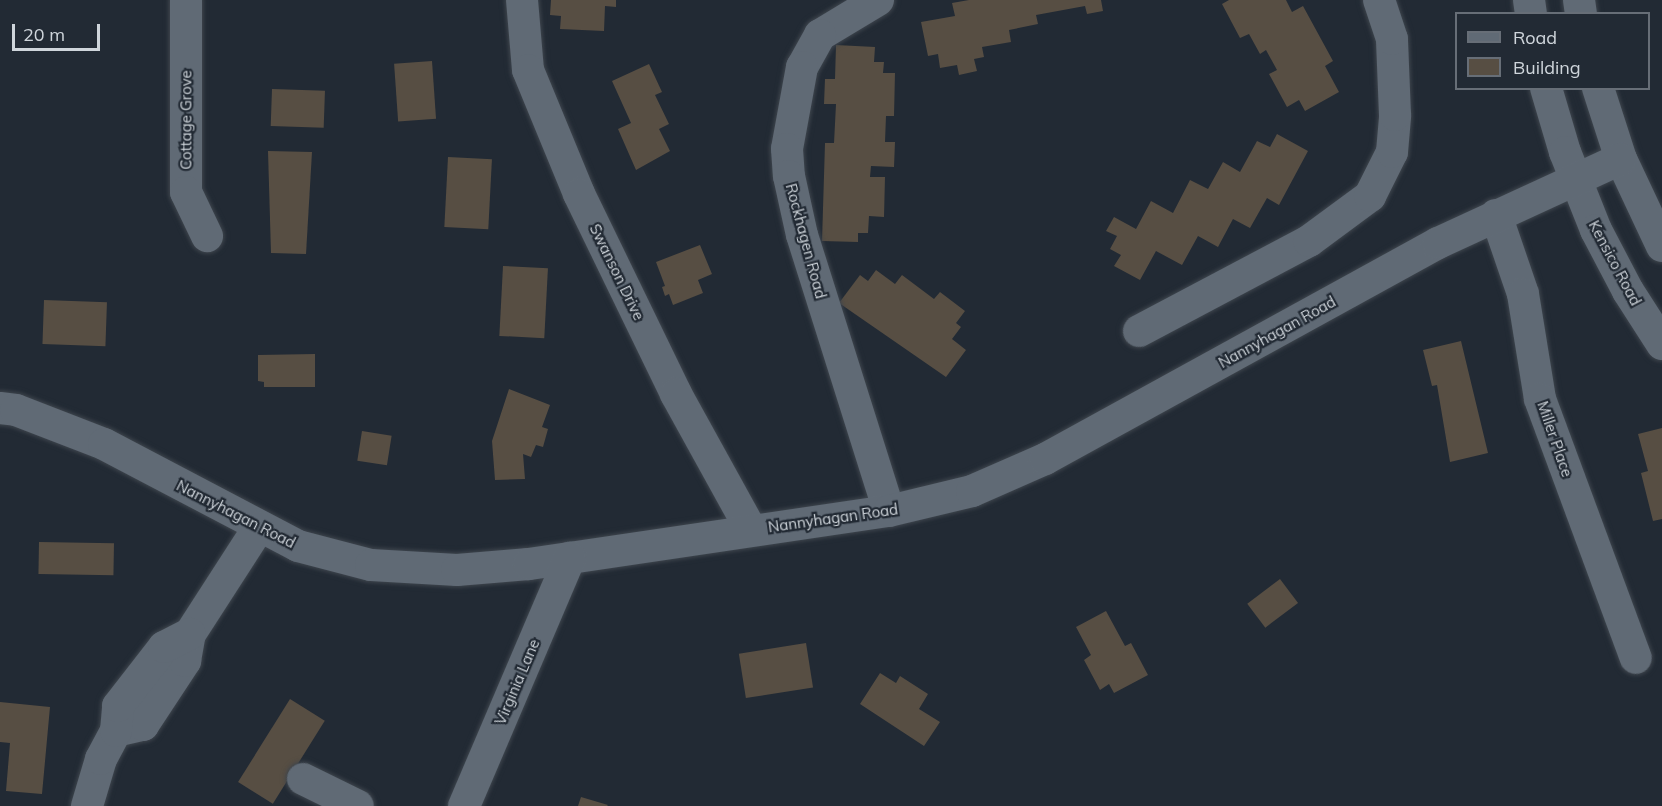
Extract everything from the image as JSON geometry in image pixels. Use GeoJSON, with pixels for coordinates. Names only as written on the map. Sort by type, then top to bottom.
{"type":"FeatureCollection","features":[{"type":"Feature","properties":{"kind":"street","name":"Cottage Grove"},"geometry":{"type":"LineString","coordinates":[[186,0],[186,192],[207,236]]}},
{"type":"Feature","properties":{"kind":"street","name":"Swanson Drive"},"geometry":{"type":"LineString","coordinates":[[522,0],[528,70],[579,194],[676,394],[750,530]]}},
{"type":"Feature","properties":{"kind":"street","name":"Rockhagen Road"},"geometry":{"type":"LineString","coordinates":[[878,0],[820,35],[802,67],[788,148],[789,176],[802,235],[889,511]]}},
{"type":"Feature","properties":{"kind":"street"},"geometry":{"type":"LineString","coordinates":[[1140,331],[1309,241],[1370,196],[1392,152],[1395,115],[1392,39],[1379,0]]}},
{"type":"Feature","properties":{"kind":"street","name":"Kensico Road"},"geometry":{"type":"LineString","coordinates":[[1547,90],[1575,179],[1611,261],[1662,344]]}},
{"type":"Feature","properties":{"kind":"street"},"geometry":{"type":"LineString","coordinates":[[1599,90],[1621,159],[1662,246]]}},
{"type":"Feature","properties":{"kind":"street","name":"Nannyhagan Road"},"geometry":{"type":"LineString","coordinates":[[0,408],[104,444],[298,546],[371,565],[457,570],[570,558],[889,511],[972,491],[1045,459],[1438,243],[1621,159]]}},
{"type":"Feature","properties":{"kind":"street","name":"Miller Place"},"geometry":{"type":"LineString","coordinates":[[1496,215],[1523,294],[1540,399],[1636,658]]}},
{"type":"Feature","properties":{"kind":"street"},"geometry":{"type":"LineString","coordinates":[[87,806],[101,759],[116,730],[143,725],[185,661],[190,634],[259,527]]}},
{"type":"Feature","properties":{"kind":"street","name":"Virginia Lane"},"geometry":{"type":"LineString","coordinates":[[464,806],[570,558]]}},
{"type":"Feature","properties":{"kind":"street"},"geometry":{"type":"LineString","coordinates":[[303,779],[358,806]]}},
{"type":"Feature","properties":{"kind":"building"},"geometry":{"type":"Polygon","coordinates":[[[551,0],[616,0],[616,7],[605,6],[604,31],[560,29],[561,16],[550,15],[551,0]]]}},
{"type":"Feature","properties":{"kind":"building"},"geometry":{"type":"Polygon","coordinates":[[[969,0],[1101,0],[1103,11],[1087,14],[1085,6],[1036,15],[1038,24],[1009,30],[1011,42],[982,47],[984,57],[974,59],[977,71],[959,75],[957,65],[940,68],[938,54],[928,56],[921,22],[955,16],[952,3],[969,0]]]}},
{"type":"Feature","properties":{"kind":"building"},"geometry":{"type":"Polygon","coordinates":[[[1229,0],[1286,0],[1292,12],[1303,6],[1333,61],[1325,66],[1339,92],[1305,111],[1299,100],[1287,107],[1269,74],[1277,70],[1266,50],[1260,54],[1249,34],[1240,38],[1222,4],[1229,0]]]}},
{"type":"Feature","properties":{"kind":"building"},"geometry":{"type":"Polygon","coordinates":[[[836,45],[875,47],[874,62],[884,62],[883,73],[895,73],[894,116],[886,116],[885,142],[895,142],[894,167],[871,166],[870,177],[885,177],[884,217],[869,216],[868,233],[858,233],[858,242],[822,241],[825,143],[834,143],[836,104],[824,104],[825,79],[835,79],[836,45]]]}},
{"type":"Feature","properties":{"kind":"building"},"geometry":{"type":"Polygon","coordinates":[[[432,61],[436,119],[398,122],[394,64],[432,61]]]}},
{"type":"Feature","properties":{"kind":"building"},"geometry":{"type":"Polygon","coordinates":[[[649,64],[662,92],[655,95],[669,124],[659,129],[670,151],[636,170],[618,129],[631,123],[612,81],[649,64]]]}},
{"type":"Feature","properties":{"kind":"building"},"geometry":{"type":"Polygon","coordinates":[[[272,89],[325,91],[324,128],[271,126],[272,89]]]}},
{"type":"Feature","properties":{"kind":"building"},"geometry":{"type":"Polygon","coordinates":[[[1277,134],[1308,151],[1279,205],[1267,198],[1250,228],[1233,219],[1218,247],[1198,236],[1182,265],[1156,251],[1140,280],[1114,266],[1121,255],[1110,249],[1117,236],[1106,231],[1114,217],[1136,229],[1151,201],[1173,213],[1190,180],[1208,189],[1223,162],[1240,172],[1257,141],[1270,147],[1277,134]]]}},
{"type":"Feature","properties":{"kind":"building"},"geometry":{"type":"Polygon","coordinates":[[[268,151],[312,152],[306,254],[271,253],[268,151]]]}},
{"type":"Feature","properties":{"kind":"building"},"geometry":{"type":"Polygon","coordinates":[[[448,157],[492,159],[488,229],[444,227],[448,157]]]}},
{"type":"Feature","properties":{"kind":"building"},"geometry":{"type":"Polygon","coordinates":[[[700,245],[712,274],[698,280],[703,293],[673,305],[669,294],[665,296],[662,287],[665,286],[656,262],[700,245]]]}},
{"type":"Feature","properties":{"kind":"building"},"geometry":{"type":"Polygon","coordinates":[[[503,266],[548,268],[544,338],[499,336],[503,266]]]}},
{"type":"Feature","properties":{"kind":"building"},"geometry":{"type":"Polygon","coordinates":[[[876,270],[895,284],[902,275],[934,299],[940,292],[965,311],[956,323],[961,327],[952,339],[966,350],[946,377],[839,303],[860,275],[868,281],[876,270]]]}},
{"type":"Feature","properties":{"kind":"building"},"geometry":{"type":"Polygon","coordinates":[[[44,300],[107,302],[105,346],[42,344],[44,300]]]}},
{"type":"Feature","properties":{"kind":"building"},"geometry":{"type":"Polygon","coordinates":[[[1461,341],[1488,453],[1450,462],[1437,385],[1432,386],[1423,350],[1461,341]]]}},
{"type":"Feature","properties":{"kind":"building"},"geometry":{"type":"Polygon","coordinates":[[[315,354],[315,387],[264,387],[264,382],[258,381],[258,355],[315,354]]]}},
{"type":"Feature","properties":{"kind":"building"},"geometry":{"type":"Polygon","coordinates":[[[509,389],[550,405],[542,427],[548,429],[543,447],[536,445],[531,457],[523,454],[525,479],[495,480],[492,441],[509,389]]]}},
{"type":"Feature","properties":{"kind":"building"},"geometry":{"type":"Polygon","coordinates":[[[1662,428],[1662,519],[1653,521],[1641,473],[1648,471],[1638,434],[1662,428]]]}},
{"type":"Feature","properties":{"kind":"building"},"geometry":{"type":"Polygon","coordinates":[[[362,431],[392,436],[387,465],[357,461],[362,431]]]}},
{"type":"Feature","properties":{"kind":"building"},"geometry":{"type":"Polygon","coordinates":[[[39,542],[114,543],[113,575],[38,574],[39,542]]]}},
{"type":"Feature","properties":{"kind":"building"},"geometry":{"type":"Polygon","coordinates":[[[1280,579],[1298,603],[1265,628],[1247,604],[1280,579]]]}},
{"type":"Feature","properties":{"kind":"building"},"geometry":{"type":"Polygon","coordinates":[[[1106,611],[1125,646],[1131,643],[1148,675],[1114,693],[1109,684],[1100,690],[1084,660],[1091,655],[1076,627],[1106,611]]]}},
{"type":"Feature","properties":{"kind":"building"},"geometry":{"type":"Polygon","coordinates":[[[806,643],[813,687],[746,698],[739,654],[806,643]]]}},
{"type":"Feature","properties":{"kind":"building"},"geometry":{"type":"Polygon","coordinates":[[[880,673],[896,683],[900,676],[928,694],[919,709],[940,722],[924,746],[860,704],[880,673]]]}},
{"type":"Feature","properties":{"kind":"building"},"geometry":{"type":"Polygon","coordinates":[[[290,699],[325,721],[273,804],[238,782],[290,699]]]}},
{"type":"Feature","properties":{"kind":"building"},"geometry":{"type":"Polygon","coordinates":[[[0,702],[50,707],[42,794],[6,791],[10,743],[0,742],[0,702]]]}},
{"type":"Feature","properties":{"kind":"building"},"geometry":{"type":"Polygon","coordinates":[[[581,797],[608,805],[578,806],[581,797]]]}}]}
